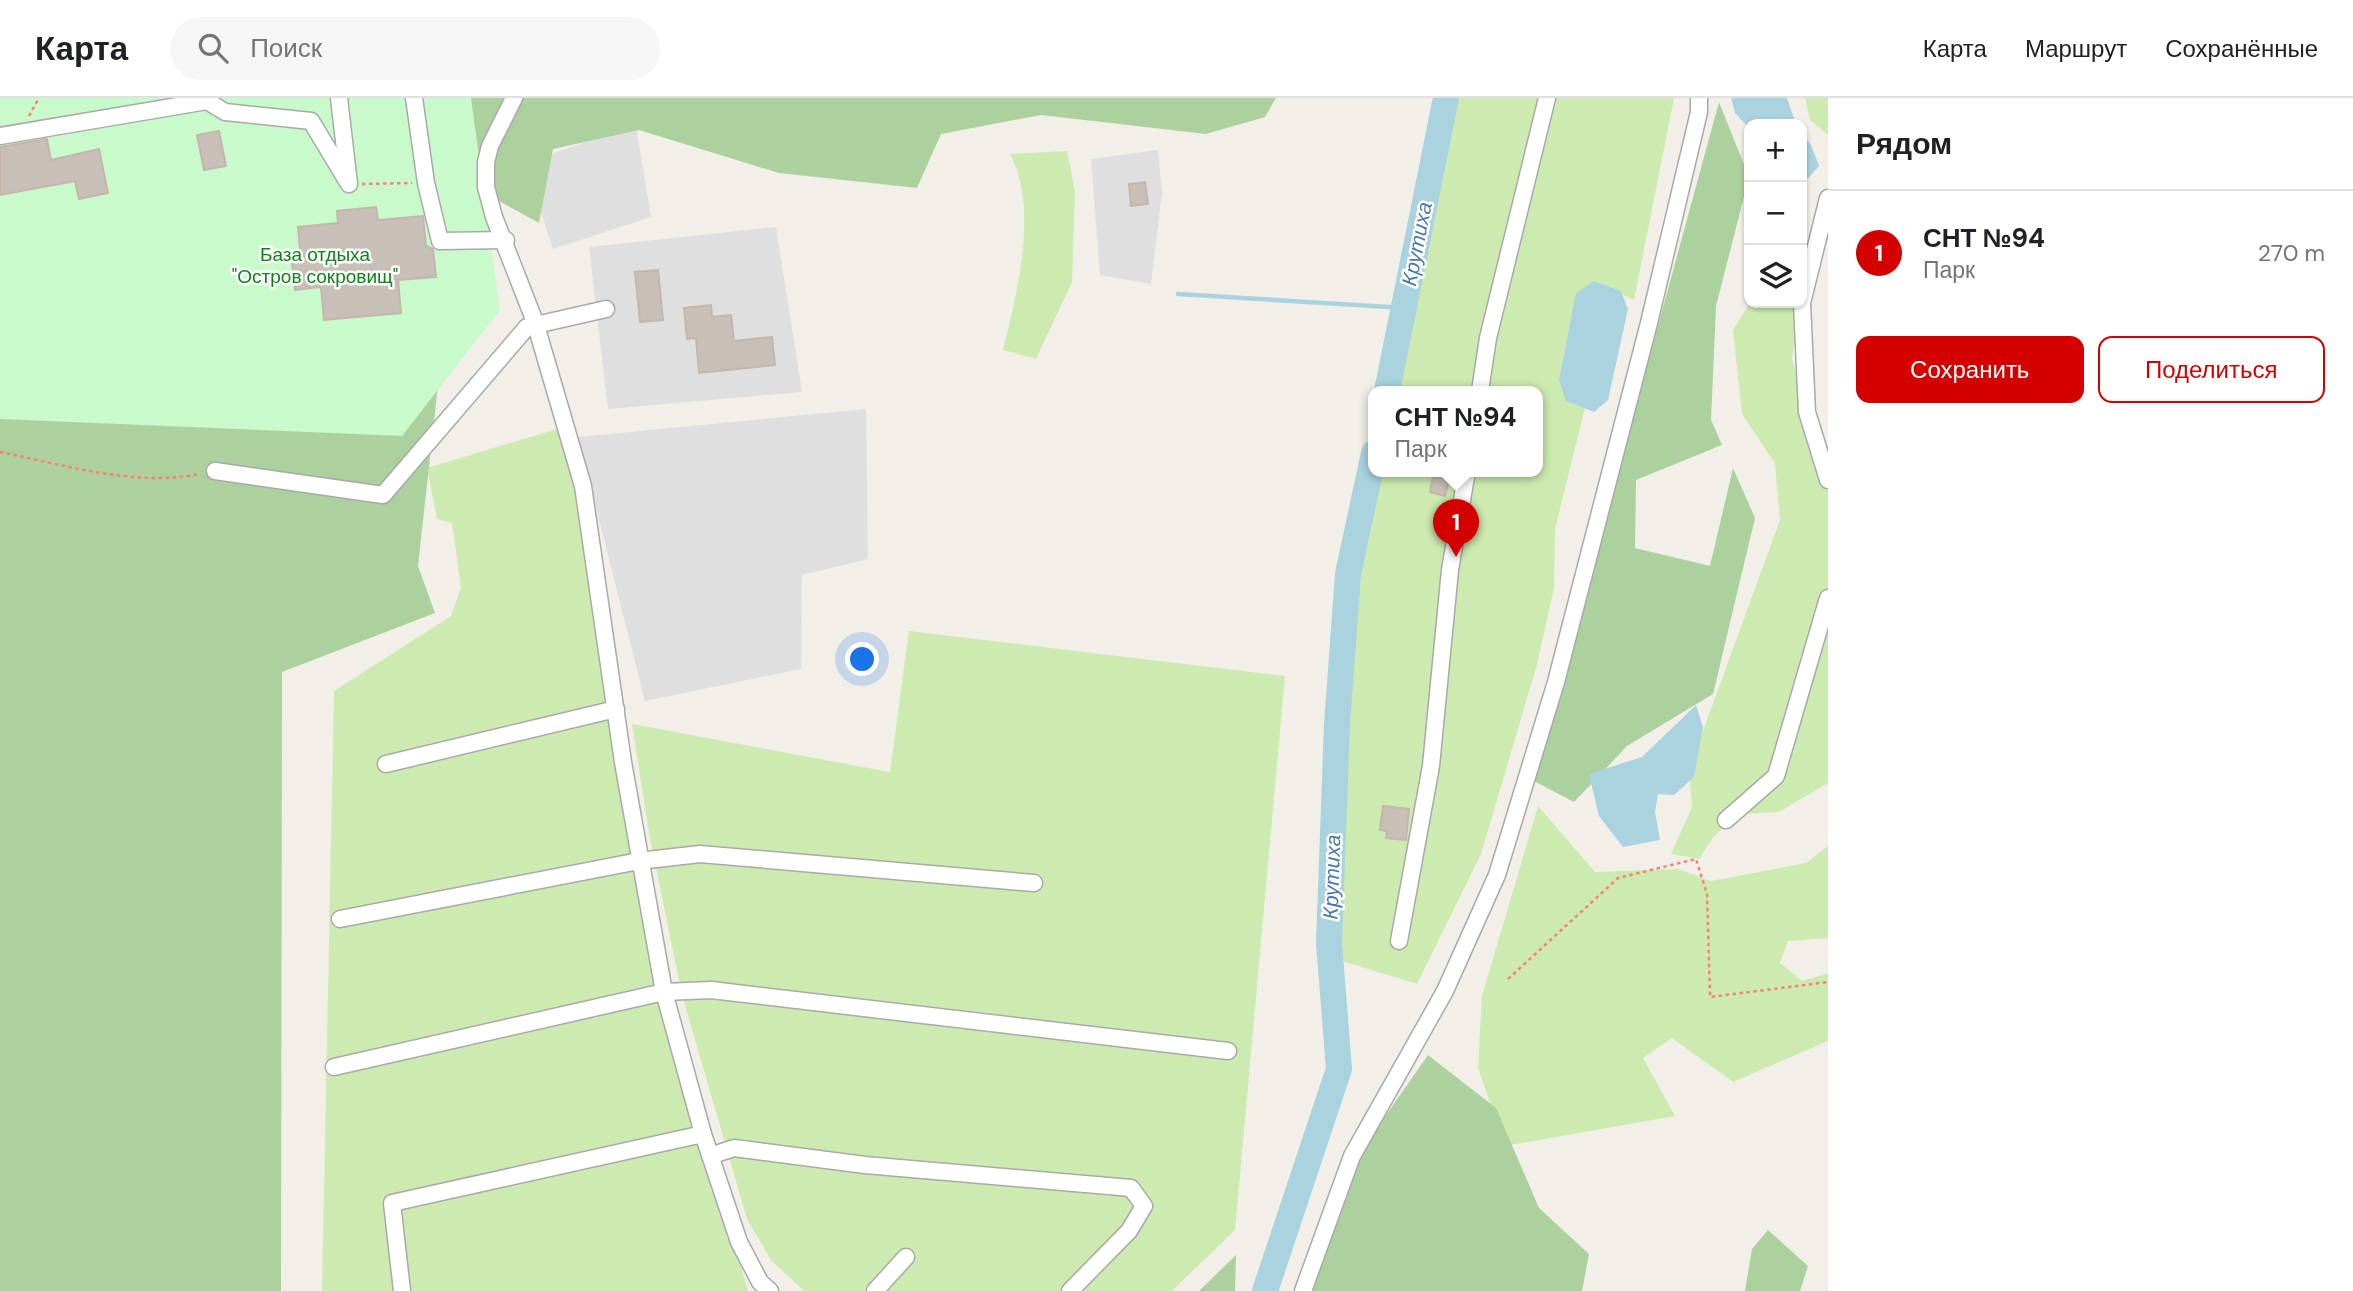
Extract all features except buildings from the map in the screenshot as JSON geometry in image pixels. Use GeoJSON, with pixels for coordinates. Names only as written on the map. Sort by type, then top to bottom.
{"type":"FeatureCollection","features":[{"type":"Feature","properties":{"kind":"street"},"geometry":{"type":"LineString","coordinates":[[339,98],[349,184]]}},
{"type":"Feature","properties":{"kind":"street"},"geometry":{"type":"LineString","coordinates":[[414,98],[426,183],[440,241],[506,240]]}},
{"type":"Feature","properties":{"kind":"street"},"geometry":{"type":"LineString","coordinates":[[514,98],[490,146],[485,174],[494,217],[506,240],[535,322],[583,486],[639,860],[664,992],[703,1134],[739,1242],[760,1282],[770,1291]]}},
{"type":"Feature","properties":{"kind":"street"},"geometry":{"type":"LineString","coordinates":[[1481,386],[1488,338],[1546,98]]}},
{"type":"Feature","properties":{"kind":"street"},"geometry":{"type":"LineString","coordinates":[[1303,1291],[1352,1156],[1445,991],[1497,875],[1563,656],[1650,323],[1699,112],[1699,98]]}},
{"type":"Feature","properties":{"kind":"street"},"geometry":{"type":"LineString","coordinates":[[0,136],[207,101],[225,113],[311,121],[349,184]]}},
{"type":"Feature","properties":{"kind":"street"},"geometry":{"type":"LineString","coordinates":[[1828,198],[1802,303],[1807,412],[1828,480]]}},
{"type":"Feature","properties":{"kind":"street"},"geometry":{"type":"LineString","coordinates":[[215,471],[383,495],[527,327],[535,322],[606,309]]}},
{"type":"Feature","properties":{"kind":"street"},"geometry":{"type":"LineString","coordinates":[[1399,941],[1431,766],[1450,570],[1465,477]]}},
{"type":"Feature","properties":{"kind":"street"},"geometry":{"type":"LineString","coordinates":[[1726,820],[1776,776],[1828,598]]}},
{"type":"Feature","properties":{"kind":"street"},"geometry":{"type":"LineString","coordinates":[[386,764],[615,709]]}},
{"type":"Feature","properties":{"kind":"street"},"geometry":{"type":"LineString","coordinates":[[340,919],[639,860],[700,854],[1034,883]]}},
{"type":"Feature","properties":{"kind":"street"},"geometry":{"type":"LineString","coordinates":[[334,1067],[664,992],[711,990],[1228,1051]]}},
{"type":"Feature","properties":{"kind":"street"},"geometry":{"type":"LineString","coordinates":[[402,1291],[392,1203],[703,1134]]}},
{"type":"Feature","properties":{"kind":"street"},"geometry":{"type":"LineString","coordinates":[[710,1156],[734,1148],[865,1165],[1131,1188],[1144,1206],[1129,1231],[1070,1291]]}},
{"type":"Feature","properties":{"kind":"street"},"geometry":{"type":"LineString","coordinates":[[875,1291],[906,1257]]}},
{"type":"Feature","properties":{"kind":"path"},"geometry":{"type":"LineString","coordinates":[[349,184],[426,183]]}},
{"type":"Feature","properties":{"kind":"path"},"geometry":{"type":"LineString","coordinates":[[0,452],[110,474],[171,480],[215,471]]}},
{"type":"Feature","properties":{"kind":"path"},"geometry":{"type":"LineString","coordinates":[[1508,979],[1618,878],[1696,859],[1707,894],[1710,997],[1828,982]]}},
{"type":"Feature","properties":{"kind":"shaded area"},"geometry":{"type":"Polygon","coordinates":[[[636,125],[651,217],[553,249],[525,163],[636,125]]]}},
{"type":"Feature","properties":{"kind":"shaded area"},"geometry":{"type":"Polygon","coordinates":[[[1158,150],[1162,193],[1151,284],[1100,275],[1091,159],[1158,150]]]}},
{"type":"Feature","properties":{"kind":"shaded area"},"geometry":{"type":"Polygon","coordinates":[[[776,227],[802,392],[608,409],[589,247],[776,227]]]}},
{"type":"Feature","properties":{"kind":"shaded area"},"geometry":{"type":"Polygon","coordinates":[[[866,409],[868,559],[802,575],[801,669],[645,701],[578,437],[866,409]]]}},
{"type":"Feature","properties":{"kind":"green space"},"geometry":{"type":"Polygon","coordinates":[[[0,98],[443,340],[418,566],[435,613],[282,672],[281,1291],[0,1291],[0,98]]]}},
{"type":"Feature","properties":{"kind":"green space","name":"База отдыха \"Остров сокровищ\""},"geometry":{"type":"Polygon","coordinates":[[[0,98],[471,98],[500,310],[402,436],[0,419],[0,98]]]}},
{"type":"Feature","properties":{"kind":"green space"},"geometry":{"type":"Polygon","coordinates":[[[439,98],[1276,98],[1265,117],[1206,134],[1041,115],[941,134],[917,188],[779,173],[639,130],[553,149],[539,223],[461,180],[439,98]]]}},
{"type":"Feature","properties":{"kind":"green space"},"geometry":{"type":"Polygon","coordinates":[[[1458,98],[1674,98],[1634,300],[1594,281],[1566,401],[1585,408],[1555,529],[1554,588],[1536,668],[1481,854],[1417,984],[1336,959],[1350,586],[1375,477],[1543,477],[1543,386],[1394,386],[1458,98]]]}},
{"type":"Feature","properties":{"kind":"green space"},"geometry":{"type":"Polygon","coordinates":[[[1805,98],[1828,98],[1828,135],[1810,120],[1805,98]]]}},
{"type":"Feature","properties":{"kind":"green space"},"geometry":{"type":"Polygon","coordinates":[[[1719,102],[1744,164],[1744,197],[1716,306],[1711,420],[1722,445],[1636,480],[1635,548],[1710,566],[1733,468],[1755,518],[1713,694],[1627,746],[1574,802],[1534,781],[1719,102]]]}},
{"type":"Feature","properties":{"kind":"green space"},"geometry":{"type":"Polygon","coordinates":[[[1067,151],[1075,191],[1072,282],[1036,359],[1003,350],[1019,277],[1024,225],[1019,176],[1010,154],[1067,151]]]}},
{"type":"Feature","properties":{"kind":"green space"},"geometry":{"type":"Polygon","coordinates":[[[1747,308],[1798,308],[1792,359],[1828,482],[1828,783],[1779,812],[1739,814],[1713,837],[1699,859],[1671,854],[1692,807],[1689,769],[1780,520],[1775,464],[1742,414],[1733,330],[1747,308]]]}},
{"type":"Feature","properties":{"kind":"green space"},"geometry":{"type":"Polygon","coordinates":[[[560,428],[581,498],[655,969],[748,1291],[322,1291],[334,691],[451,616],[461,588],[452,523],[437,519],[427,468],[560,428]]]}},
{"type":"Feature","properties":{"kind":"green space"},"geometry":{"type":"Polygon","coordinates":[[[909,631],[1285,676],[1235,1230],[1172,1291],[804,1291],[771,1260],[747,1219],[682,995],[650,839],[632,724],[890,772],[909,631]]]}},
{"type":"Feature","properties":{"kind":"green space"},"geometry":{"type":"Polygon","coordinates":[[[1538,806],[1595,872],[1678,869],[1711,881],[1806,863],[1828,846],[1828,938],[1788,941],[1780,963],[1802,981],[1828,973],[1828,1041],[1733,1082],[1672,1038],[1643,1058],[1675,1116],[1505,1146],[1478,1068],[1482,996],[1538,806]]]}},
{"type":"Feature","properties":{"kind":"green space"},"geometry":{"type":"Polygon","coordinates":[[[1428,1055],[1496,1108],[1539,1208],[1589,1254],[1582,1291],[1311,1291],[1363,1148],[1428,1055]]]}},
{"type":"Feature","properties":{"kind":"green space"},"geometry":{"type":"Polygon","coordinates":[[[1768,1230],[1808,1266],[1800,1291],[1745,1291],[1752,1249],[1768,1230]]]}},
{"type":"Feature","properties":{"kind":"green space"},"geometry":{"type":"Polygon","coordinates":[[[1236,1255],[1235,1291],[1199,1291],[1236,1255]]]}},
{"type":"Feature","properties":{"kind":"water"},"geometry":{"type":"Polygon","coordinates":[[[1731,98],[1787,98],[1794,119],[1744,119],[1744,123],[1735,113],[1731,98]]]}},
{"type":"Feature","properties":{"kind":"water"},"geometry":{"type":"Polygon","coordinates":[[[1807,140],[1811,145],[1819,166],[1807,179],[1807,140]]]}},
{"type":"Feature","properties":{"kind":"water"},"geometry":{"type":"Polygon","coordinates":[[[1594,281],[1621,291],[1628,309],[1608,400],[1594,412],[1566,401],[1559,380],[1576,293],[1594,281]]]}},
{"type":"Feature","properties":{"kind":"water"},"geometry":{"type":"Polygon","coordinates":[[[1696,705],[1703,727],[1694,777],[1674,795],[1658,794],[1655,812],[1660,840],[1623,847],[1599,816],[1589,774],[1642,757],[1696,705]]]}},
{"type":"Feature","properties":{"kind":"waterway","name":"Крутиха"},"geometry":{"type":"LineString","coordinates":[[1388,386],[1446,98]]}},
{"type":"Feature","properties":{"kind":"waterway"},"geometry":{"type":"LineString","coordinates":[[1178,294],[1405,308]]}},
{"type":"Feature","properties":{"kind":"waterway","name":"Крутиха"},"geometry":{"type":"LineString","coordinates":[[1265,1291],[1339,1069],[1329,943],[1337,724],[1348,574],[1369,477]]}},
{"type":"Feature","properties":{"kind":"place","name":"СНТ №94"},"geometry":{"type":"Point","coordinates":[1456,557]}}]}
